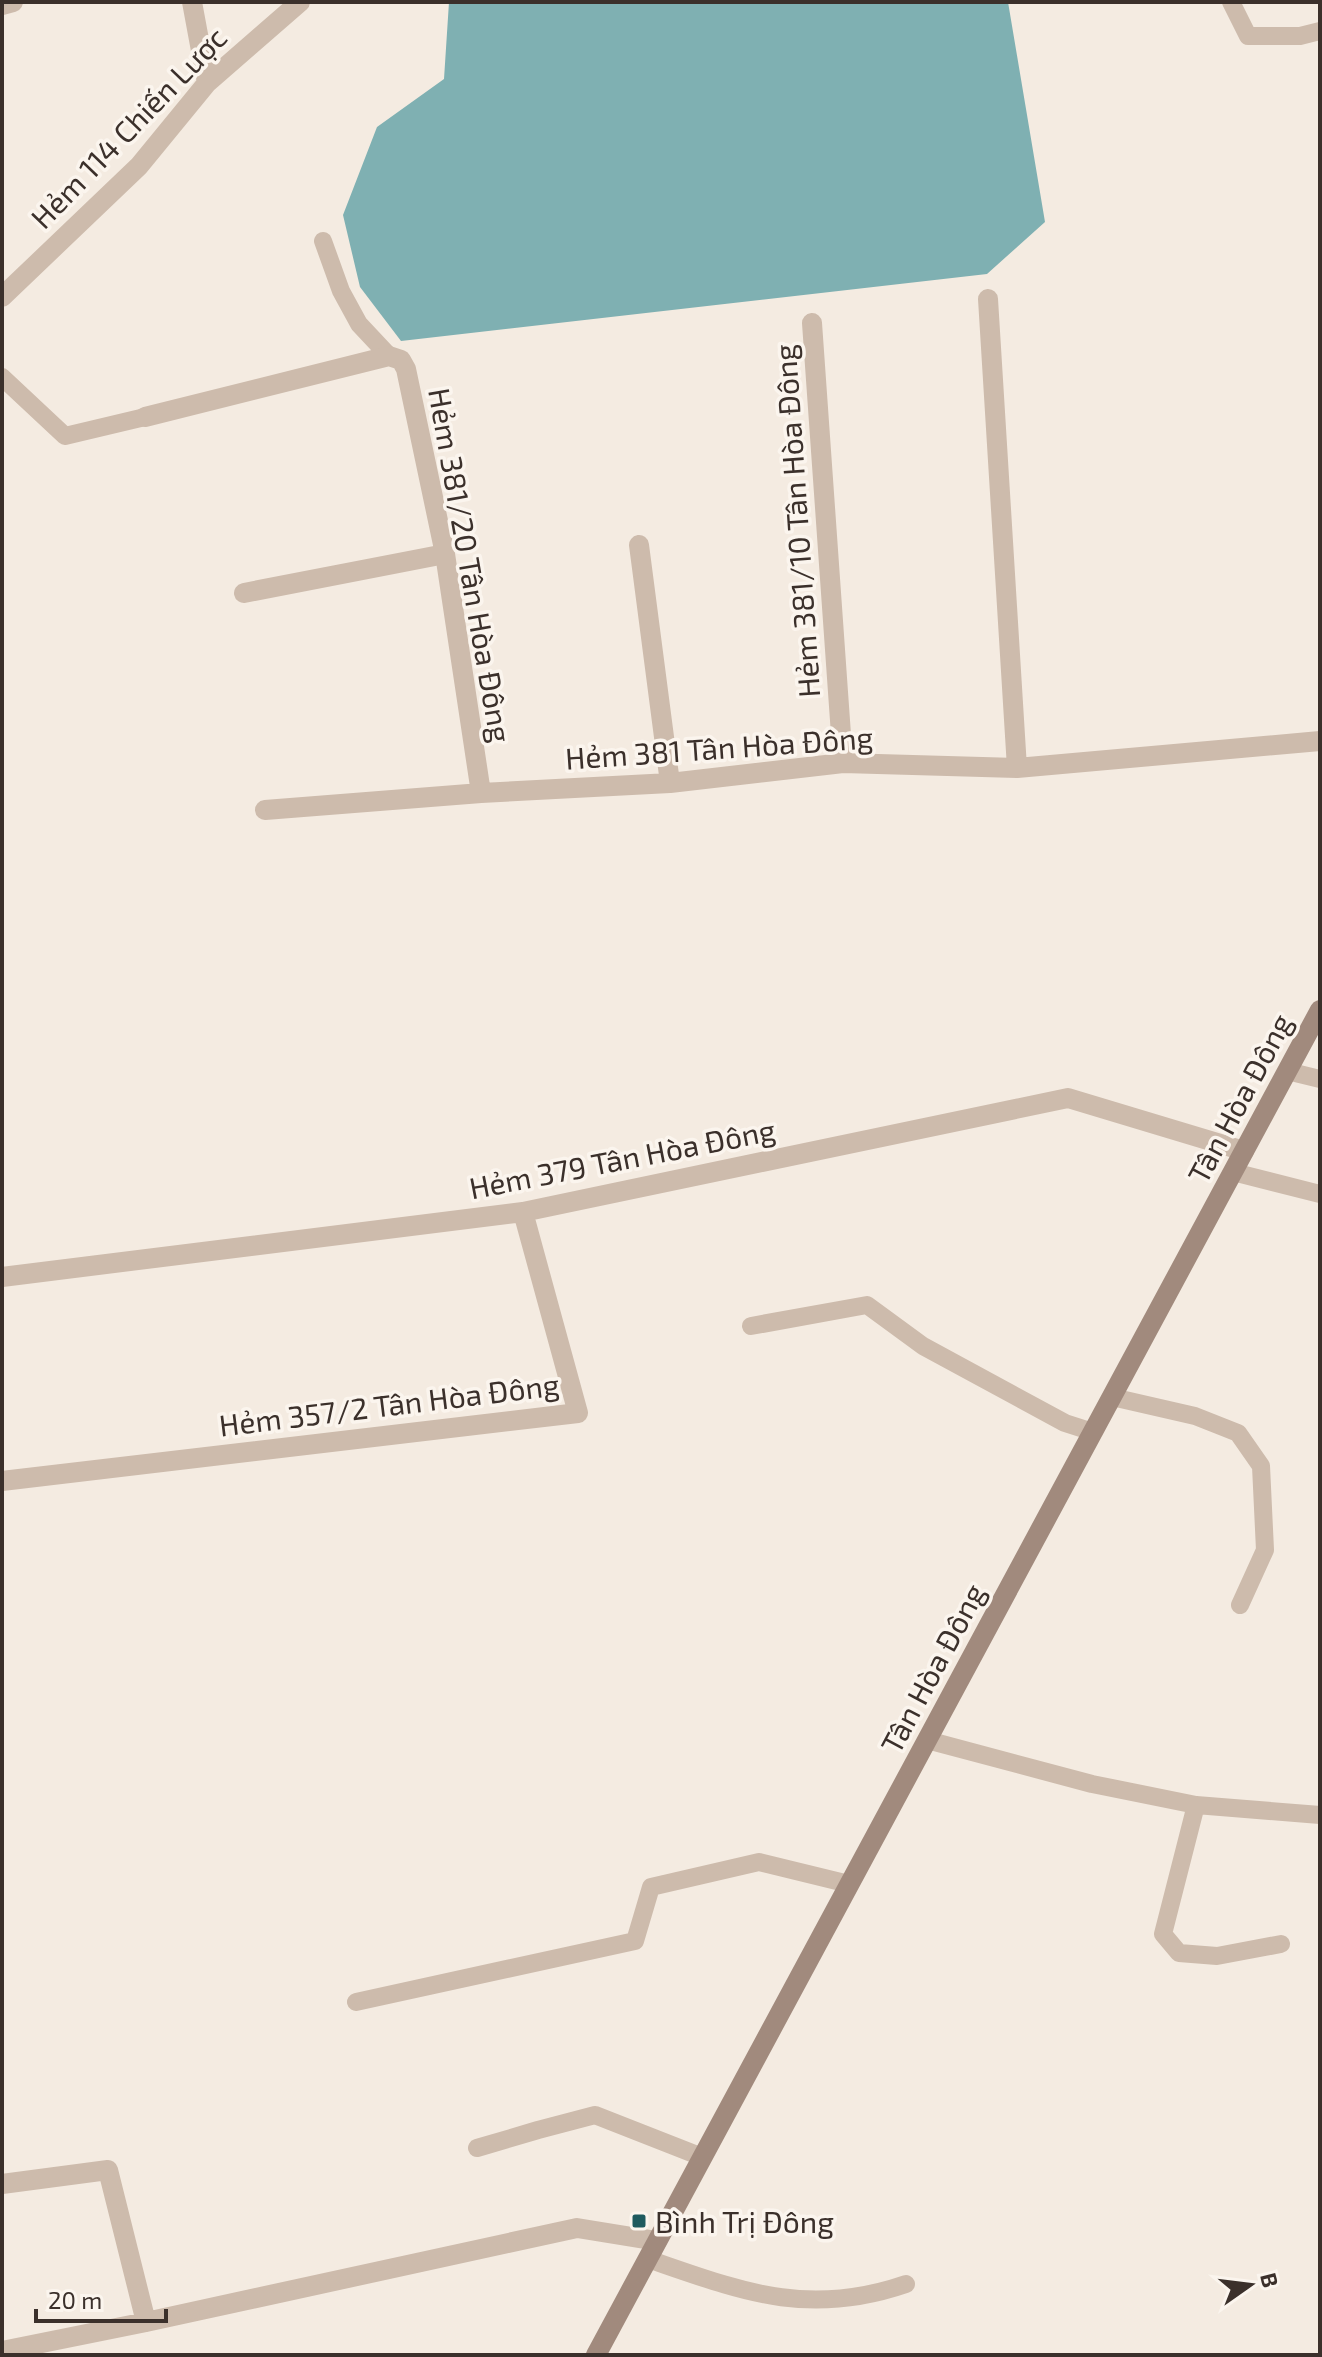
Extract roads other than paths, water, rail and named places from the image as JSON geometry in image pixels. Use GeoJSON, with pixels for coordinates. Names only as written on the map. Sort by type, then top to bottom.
{"type":"FeatureCollection","features":[{"type":"Feature","properties":{"kind":"street"},"geometry":{"type":"LineString","coordinates":[[2,5],[13,2]]}},
{"type":"Feature","properties":{"kind":"street"},"geometry":{"type":"LineString","coordinates":[[192,2],[207,83]]}},
{"type":"Feature","properties":{"kind":"street","name":"Hẻm 114 Chiến Lược"},"geometry":{"type":"LineString","coordinates":[[2,297],[139,166],[207,83],[300,2]]}},
{"type":"Feature","properties":{"kind":"street"},"geometry":{"type":"LineString","coordinates":[[988,299],[1017,768]]}},
{"type":"Feature","properties":{"kind":"street","name":"Hẻm 381/10 Tân Hòa Đông"},"geometry":{"type":"LineString","coordinates":[[812,323],[843,763]]}},
{"type":"Feature","properties":{"kind":"street"},"geometry":{"type":"LineString","coordinates":[[145,417],[389,356]]}},
{"type":"Feature","properties":{"kind":"street","name":"Hẻm 381/20 Tân Hòa Đông"},"geometry":{"type":"LineString","coordinates":[[389,356],[401,360],[406,369],[445,554],[481,793]]}},
{"type":"Feature","properties":{"kind":"street"},"geometry":{"type":"LineString","coordinates":[[639,545],[670,783]]}},
{"type":"Feature","properties":{"kind":"street"},"geometry":{"type":"LineString","coordinates":[[244,593],[445,554]]}},
{"type":"Feature","properties":{"kind":"street","name":"Hẻm 381 Tân Hòa Đông"},"geometry":{"type":"LineString","coordinates":[[265,810],[481,793],[670,783],[843,763],[1017,768],[1320,741]]}},
{"type":"Feature","properties":{"kind":"street","name":"Tân Hòa Đông"},"geometry":{"type":"LineString","coordinates":[[596,2355],[1320,1010]]}},
{"type":"Feature","properties":{"kind":"street","name":"Hẻm 379 Tân Hòa Đông"},"geometry":{"type":"LineString","coordinates":[[2,1277],[523,1212],[1068,1098],[1244,1151]]}},
{"type":"Feature","properties":{"kind":"street","name":"Hẻm 357/2 Tân Hòa Đông"},"geometry":{"type":"LineString","coordinates":[[2,1481],[578,1413],[523,1212]]}},
{"type":"Feature","properties":{"kind":"street"},"geometry":{"type":"LineString","coordinates":[[2,2184],[108,2170],[146,2322]]}},
{"type":"Feature","properties":{"kind":"street"},"geometry":{"type":"LineString","coordinates":[[2,2351],[577,2228],[652,2250]]}},
{"type":"Feature","properties":{"kind":"lane"},"geometry":{"type":"LineString","coordinates":[[1231,2],[1248,36],[1300,36],[1320,31]]}},
{"type":"Feature","properties":{"kind":"lane"},"geometry":{"type":"LineString","coordinates":[[323,241],[341,291],[359,324],[389,356]]}},
{"type":"Feature","properties":{"kind":"lane"},"geometry":{"type":"LineString","coordinates":[[2,377],[65,436],[145,417]]}},
{"type":"Feature","properties":{"kind":"lane"},"geometry":{"type":"LineString","coordinates":[[1287,1071],[1320,1079]]}},
{"type":"Feature","properties":{"kind":"lane"},"geometry":{"type":"LineString","coordinates":[[1233,1172],[1320,1194]]}},
{"type":"Feature","properties":{"kind":"lane"},"geometry":{"type":"LineString","coordinates":[[751,1326],[867,1305],[923,1346],[1065,1423],[1093,1432]]}},
{"type":"Feature","properties":{"kind":"lane"},"geometry":{"type":"LineString","coordinates":[[1112,1397],[1195,1416],[1238,1433],[1261,1466],[1265,1550],[1240,1605]]}},
{"type":"Feature","properties":{"kind":"lane"},"geometry":{"type":"LineString","coordinates":[[927,1740],[1092,1784],[1196,1805],[1320,1815]]}},
{"type":"Feature","properties":{"kind":"lane"},"geometry":{"type":"LineString","coordinates":[[1196,1805],[1163,1934],[1179,1953],[1217,1956],[1281,1944]]}},
{"type":"Feature","properties":{"kind":"lane"},"geometry":{"type":"LineString","coordinates":[[356,2002],[635,1941],[651,1887],[666,1883],[759,1862],[849,1884]]}},
{"type":"Feature","properties":{"kind":"lane"},"geometry":{"type":"LineString","coordinates":[[477,2148],[595,2115],[702,2157]]}},
{"type":"Feature","properties":{"kind":"lane"},"geometry":{"type":"LineString","coordinates":[[652,2250],[727,2286],[780,2299],[829,2301],[883,2292],[906,2284]]}},
{"type":"Feature","properties":{"kind":"water"},"geometry":{"type":"Polygon","coordinates":[[[449,2],[1008,2],[1045,222],[987,274],[401,341],[360,287],[343,215],[377,127],[444,79],[449,2]]]}},
{"type":"Feature","properties":{"kind":"place","name":"Bình Trị Đông"},"geometry":{"type":"Point","coordinates":[639,2221]}}]}
